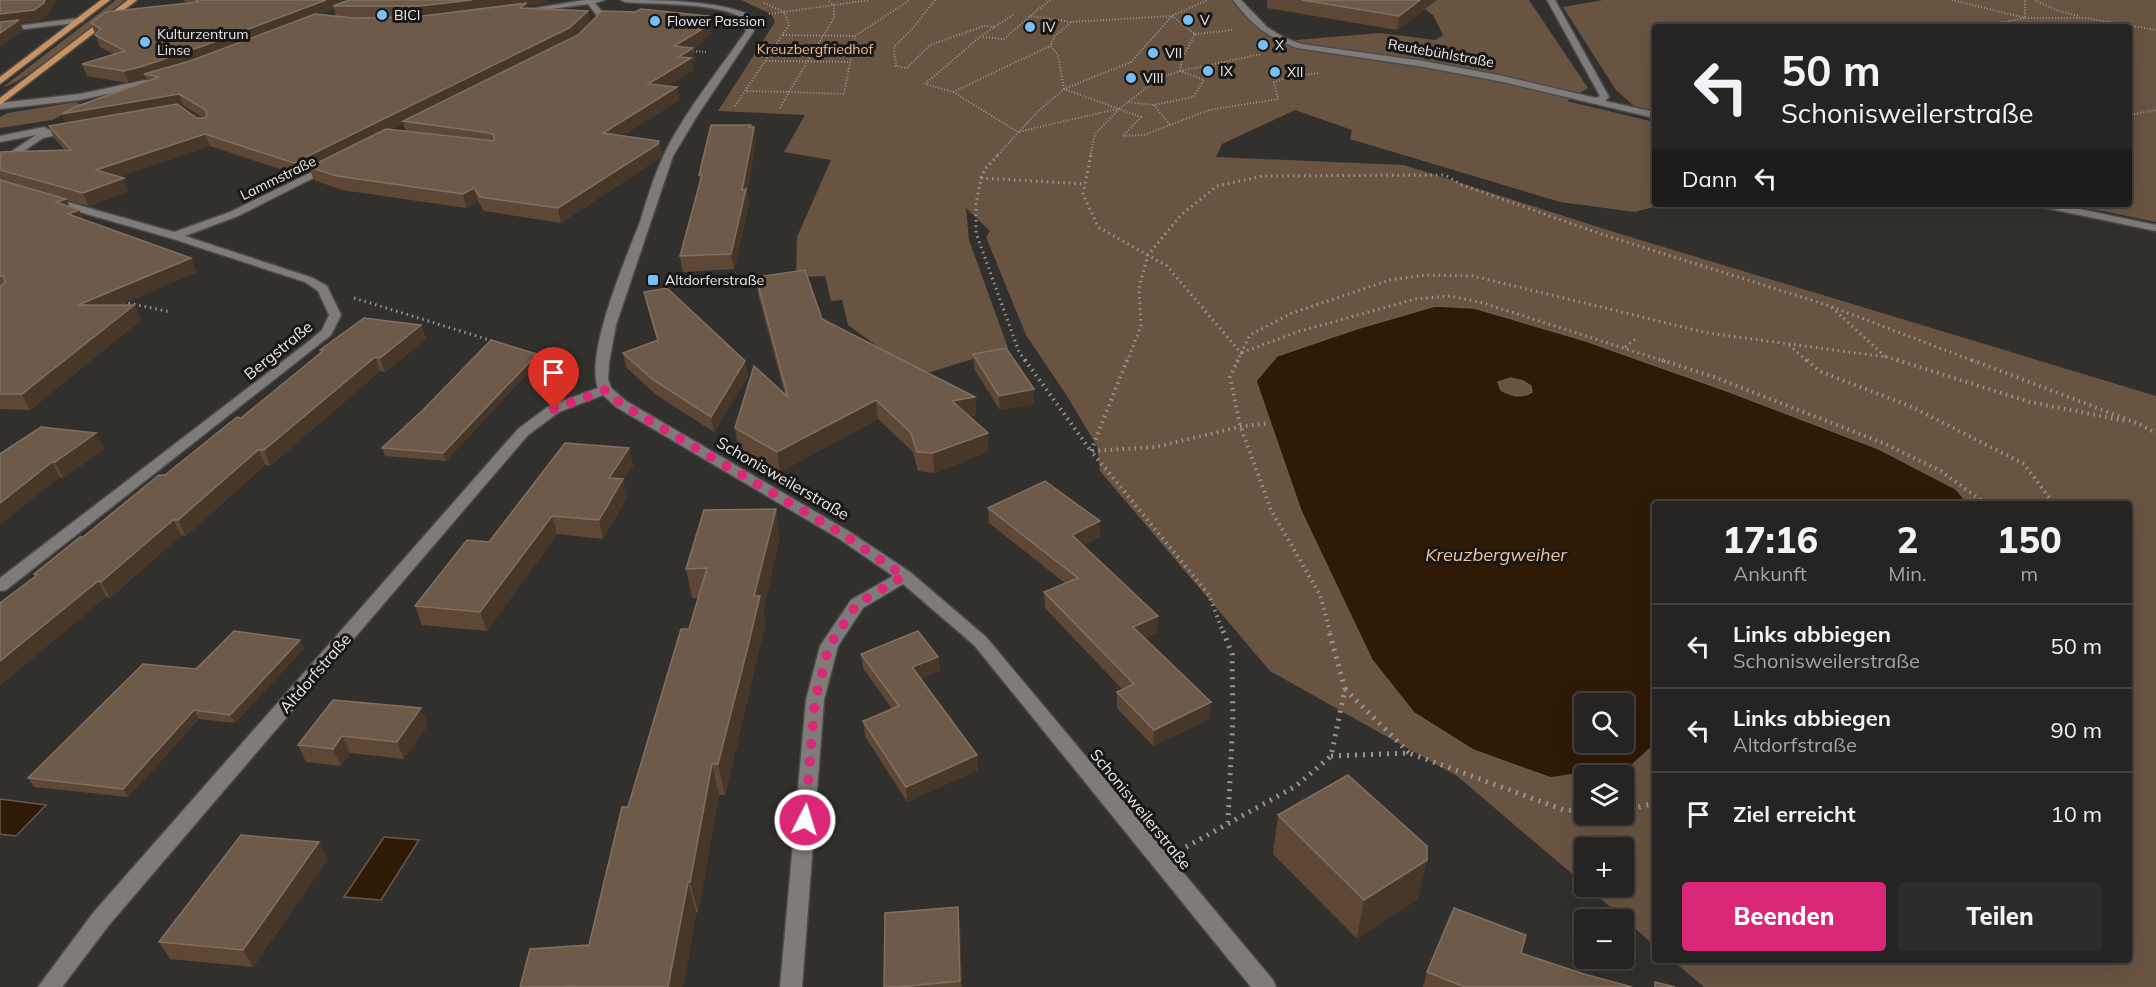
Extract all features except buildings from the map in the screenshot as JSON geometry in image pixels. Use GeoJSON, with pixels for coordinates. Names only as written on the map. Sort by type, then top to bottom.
{"type":"FeatureCollection","features":[{"type":"Feature","properties":{"kind":"main road"},"geometry":{"type":"LineString","coordinates":[[0,81],[106,0]]}},
{"type":"Feature","properties":{"kind":"main road"},"geometry":{"type":"LineString","coordinates":[[0,104],[133,0]]}},
{"type":"Feature","properties":{"kind":"street","name":"Reutebühlstraße"},"geometry":{"type":"LineString","coordinates":[[1237,0],[1259,27],[1284,41],[1300,46],[1424,64],[1598,101],[1652,115]]}},
{"type":"Feature","properties":{"kind":"street"},"geometry":{"type":"LineString","coordinates":[[1551,0],[1605,97],[1598,101]]}},
{"type":"Feature","properties":{"kind":"street"},"geometry":{"type":"LineString","coordinates":[[517,12],[596,1],[614,8],[655,3],[725,9],[747,17],[750,31],[668,156],[610,325],[602,363],[601,378],[605,390]]}},
{"type":"Feature","properties":{"kind":"street"},"geometry":{"type":"LineString","coordinates":[[582,37],[614,8]]}},
{"type":"Feature","properties":{"kind":"street"},"geometry":{"type":"LineString","coordinates":[[0,30],[80,21]]}},
{"type":"Feature","properties":{"kind":"street"},"geometry":{"type":"LineString","coordinates":[[97,104],[129,88],[158,78]]}},
{"type":"Feature","properties":{"kind":"street"},"geometry":{"type":"LineString","coordinates":[[0,104],[80,97],[129,88]]}},
{"type":"Feature","properties":{"kind":"street"},"geometry":{"type":"LineString","coordinates":[[0,165],[5,156],[67,119]]}},
{"type":"Feature","properties":{"kind":"street"},"geometry":{"type":"LineString","coordinates":[[40,136],[85,128]]}},
{"type":"Feature","properties":{"kind":"street"},"geometry":{"type":"LineString","coordinates":[[0,139],[50,129]]}},
{"type":"Feature","properties":{"kind":"street","name":"Lammstraße"},"geometry":{"type":"LineString","coordinates":[[174,236],[234,214],[340,163]]}},
{"type":"Feature","properties":{"kind":"street"},"geometry":{"type":"LineString","coordinates":[[38,196],[174,236],[309,280],[323,289],[329,299]]}},
{"type":"Feature","properties":{"kind":"street"},"geometry":{"type":"LineString","coordinates":[[2055,207],[2156,228]]}},
{"type":"Feature","properties":{"kind":"street","name":"Bergstraße"},"geometry":{"type":"LineString","coordinates":[[0,586],[314,345],[327,332],[335,315],[329,299]]}},
{"type":"Feature","properties":{"kind":"street","name":"Schonisweilerstraße"},"geometry":{"type":"LineString","coordinates":[[605,390],[621,404],[844,535],[904,576],[980,641],[1266,987]]}},
{"type":"Feature","properties":{"kind":"street","name":"Altdorfstraße"},"geometry":{"type":"LineString","coordinates":[[49,987],[101,920],[523,432],[554,409],[605,390]]}},
{"type":"Feature","properties":{"kind":"street"},"geometry":{"type":"LineString","coordinates":[[791,987],[815,700],[829,646],[857,604],[904,576]]}},
{"type":"Feature","properties":{"kind":"path"},"geometry":{"type":"LineString","coordinates":[[735,106],[789,25],[784,12],[757,0]]}},
{"type":"Feature","properties":{"kind":"path"},"geometry":{"type":"LineString","coordinates":[[827,0],[834,5]]}},
{"type":"Feature","properties":{"kind":"path"},"geometry":{"type":"LineString","coordinates":[[771,14],[870,0]]}},
{"type":"Feature","properties":{"kind":"path"},"geometry":{"type":"LineString","coordinates":[[783,35],[855,36],[910,0]]}},
{"type":"Feature","properties":{"kind":"path"},"geometry":{"type":"LineString","coordinates":[[935,0],[913,28],[894,47],[896,66],[907,68],[930,45],[984,26],[997,27]]}},
{"type":"Feature","properties":{"kind":"path"},"geometry":{"type":"LineString","coordinates":[[981,36],[1004,39],[1050,0]]}},
{"type":"Feature","properties":{"kind":"path"},"geometry":{"type":"LineString","coordinates":[[1030,16],[1071,22],[1172,16],[1207,0]]}},
{"type":"Feature","properties":{"kind":"path"},"geometry":{"type":"LineString","coordinates":[[1952,0],[2025,18]]}},
{"type":"Feature","properties":{"kind":"path"},"geometry":{"type":"LineString","coordinates":[[2025,0],[2025,18]]}},
{"type":"Feature","properties":{"kind":"path"},"geometry":{"type":"LineString","coordinates":[[2035,0],[2056,10],[2121,24]]}},
{"type":"Feature","properties":{"kind":"path"},"geometry":{"type":"LineString","coordinates":[[780,108],[834,18],[834,5]]}},
{"type":"Feature","properties":{"kind":"path"},"geometry":{"type":"LineString","coordinates":[[1013,15],[981,36],[925,84],[953,92],[1018,132],[1119,109]]}},
{"type":"Feature","properties":{"kind":"path"},"geometry":{"type":"LineString","coordinates":[[1172,16],[1195,34],[1259,27]]}},
{"type":"Feature","properties":{"kind":"path"},"geometry":{"type":"LineString","coordinates":[[1172,16],[1131,62],[1064,90],[1037,112],[1018,132],[985,169],[981,178],[976,204],[976,233],[1019,352],[1091,450],[1209,595],[1232,654],[1233,717],[1228,822]]}},
{"type":"Feature","properties":{"kind":"path"},"geometry":{"type":"LineString","coordinates":[[1994,24],[2025,18],[2086,18]]}},
{"type":"Feature","properties":{"kind":"path"},"geometry":{"type":"LineString","coordinates":[[953,92],[1050,46],[1055,36],[1071,22]]}},
{"type":"Feature","properties":{"kind":"path"},"geometry":{"type":"LineString","coordinates":[[2132,26],[2156,30]]}},
{"type":"Feature","properties":{"kind":"path"},"geometry":{"type":"LineString","coordinates":[[1180,71],[1182,59],[1195,34]]}},
{"type":"Feature","properties":{"kind":"path"},"geometry":{"type":"LineString","coordinates":[[745,91],[844,94],[855,36]]}},
{"type":"Feature","properties":{"kind":"path"},"geometry":{"type":"LineString","coordinates":[[1050,46],[1058,55],[1064,90]]}},
{"type":"Feature","properties":{"kind":"path"},"geometry":{"type":"LineString","coordinates":[[690,51],[734,54]]}},
{"type":"Feature","properties":{"kind":"path"},"geometry":{"type":"LineString","coordinates":[[1240,353],[1167,266],[1098,227],[1083,194],[1095,134],[1128,102],[1160,78],[1180,71],[1267,53]]}},
{"type":"Feature","properties":{"kind":"path"},"geometry":{"type":"LineString","coordinates":[[765,61],[850,62]]}},
{"type":"Feature","properties":{"kind":"path"},"geometry":{"type":"LineString","coordinates":[[1128,102],[1154,105],[1193,97],[1204,80],[1180,71]]}},
{"type":"Feature","properties":{"kind":"path"},"geometry":{"type":"LineString","coordinates":[[1064,90],[1141,117],[1123,136],[1144,135],[1209,110],[1278,99],[1274,82],[1289,76],[1327,72]]}},
{"type":"Feature","properties":{"kind":"path"},"geometry":{"type":"LineString","coordinates":[[1154,105],[1170,124]]}},
{"type":"Feature","properties":{"kind":"path"},"geometry":{"type":"LineString","coordinates":[[2132,115],[2156,110]]}},
{"type":"Feature","properties":{"kind":"path"},"geometry":{"type":"LineString","coordinates":[[1091,450],[1141,326],[1138,288],[1148,255],[1181,215],[1217,186],[1263,176],[1445,175],[1462,185],[1600,234],[1830,306],[2139,424],[2156,433]]}},
{"type":"Feature","properties":{"kind":"path"},"geometry":{"type":"LineString","coordinates":[[981,178],[1085,184]]}},
{"type":"Feature","properties":{"kind":"path"},"geometry":{"type":"LineString","coordinates":[[1162,861],[1296,786],[1331,756],[1345,689],[1320,595],[1271,510],[1240,425],[1230,377],[1250,336],[1292,312],[1389,280],[1425,275],[1473,276],[1708,333],[1886,357],[2030,402],[2139,424]]}},
{"type":"Feature","properties":{"kind":"path"},"geometry":{"type":"LineString","coordinates":[[1240,353],[1297,332],[1415,299],[1450,296],[1483,303],[1714,377],[1883,443],[1941,471],[1982,501]]}},
{"type":"Feature","properties":{"kind":"path"},"geometry":{"type":"LineString","coordinates":[[329,299],[349,297],[505,345]]}},
{"type":"Feature","properties":{"kind":"path"},"geometry":{"type":"LineString","coordinates":[[115,300],[171,312]]}},
{"type":"Feature","properties":{"kind":"path"},"geometry":{"type":"LineString","coordinates":[[1830,306],[1886,357]]}},
{"type":"Feature","properties":{"kind":"path"},"geometry":{"type":"LineString","coordinates":[[1625,347],[1638,337]]}},
{"type":"Feature","properties":{"kind":"path"},"geometry":{"type":"LineString","coordinates":[[1788,344],[1819,370],[1912,407],[2024,464],[2052,501]]}},
{"type":"Feature","properties":{"kind":"path"},"geometry":{"type":"LineString","coordinates":[[527,351],[571,365],[602,363]]}},
{"type":"Feature","properties":{"kind":"path"},"geometry":{"type":"LineString","coordinates":[[1091,450],[1119,452],[1192,440],[1240,425],[1269,423]]}},
{"type":"Feature","properties":{"kind":"path"},"geometry":{"type":"LineString","coordinates":[[1345,689],[1409,753]]}},
{"type":"Feature","properties":{"kind":"path"},"geometry":{"type":"LineString","coordinates":[[1331,756],[1409,753],[1564,810],[1574,810]]}},
{"type":"Feature","properties":{"kind":"path"},"geometry":{"type":"LineString","coordinates":[[1634,808],[1652,804]]}},
{"type":"Feature","properties":{"kind":"green space"},"geometry":{"type":"Polygon","coordinates":[[[116,0],[125,0],[44,63],[13,84],[3,87],[116,0]]]}},
{"type":"Feature","properties":{"kind":"green space","name":"Kreuzbergfriedhof"},"geometry":{"type":"Polygon","coordinates":[[[741,0],[1237,0],[1251,19],[1284,41],[1380,33],[1435,40],[1443,35],[1433,15],[1413,0],[1529,0],[1588,88],[1567,101],[1652,122],[1654,207],[1635,212],[1560,202],[1350,139],[1352,130],[1295,110],[1222,144],[1216,157],[1404,165],[1614,232],[2156,396],[2156,987],[1704,987],[1676,963],[2132,963],[2132,501],[1652,501],[1652,943],[1634,928],[1634,909],[1612,909],[1599,897],[1634,897],[1634,837],[1574,837],[1574,875],[1457,776],[1270,671],[1100,471],[1097,446],[1026,335],[986,237],[990,231],[966,208],[969,240],[1008,348],[918,376],[848,325],[842,300],[831,301],[825,276],[796,277],[797,237],[831,160],[784,152],[805,115],[718,111],[775,22],[771,14],[741,0]]]}},
{"type":"Feature","properties":{"kind":"green space"},"geometry":{"type":"Polygon","coordinates":[[[1603,0],[2156,0],[2156,222],[2083,207],[2132,207],[2132,24],[1652,24],[1652,110],[1634,106],[1616,90],[1563,7],[1603,0]]]}},
{"type":"Feature","properties":{"kind":"green space"},"geometry":{"type":"Polygon","coordinates":[[[76,102],[81,105],[52,120],[0,128],[0,117],[8,113],[76,102]]]}},
{"type":"Feature","properties":{"kind":"water","name":"Kreuzbergweiher"},"geometry":{"type":"Polygon","coordinates":[[[1435,306],[1474,308],[1586,341],[1727,391],[1879,449],[1956,489],[1966,501],[1652,501],[1652,747],[1632,765],[1574,765],[1574,774],[1551,778],[1473,750],[1414,713],[1372,660],[1301,511],[1256,381],[1277,356],[1356,329],[1435,306]],[[1511,378],[1498,382],[1501,390],[1517,395],[1532,392],[1531,386],[1511,378]]]}},
{"type":"Feature","properties":{"kind":"water"},"geometry":{"type":"Polygon","coordinates":[[[0,799],[46,805],[16,836],[0,834],[0,799]]]}},
{"type":"Feature","properties":{"kind":"water"},"geometry":{"type":"Polygon","coordinates":[[[384,837],[419,840],[381,900],[344,897],[384,837]]]}},
{"type":"Feature","properties":{"kind":"place","name":"BICI"},"geometry":{"type":"Point","coordinates":[382,15]}},
{"type":"Feature","properties":{"kind":"place","name":"V"},"geometry":{"type":"Point","coordinates":[1188,20]}},
{"type":"Feature","properties":{"kind":"place","name":"Flower Passion"},"geometry":{"type":"Point","coordinates":[655,21]}},
{"type":"Feature","properties":{"kind":"place","name":"IV"},"geometry":{"type":"Point","coordinates":[1030,27]}},
{"type":"Feature","properties":{"kind":"place","name":"Kulturzentrum Linse"},"geometry":{"type":"Point","coordinates":[145,42]}},
{"type":"Feature","properties":{"kind":"place","name":"X"},"geometry":{"type":"Point","coordinates":[1263,45]}},
{"type":"Feature","properties":{"kind":"place","name":"VII"},"geometry":{"type":"Point","coordinates":[1153,53]}},
{"type":"Feature","properties":{"kind":"place","name":"IX"},"geometry":{"type":"Point","coordinates":[1208,71]}},
{"type":"Feature","properties":{"kind":"place","name":"XII"},"geometry":{"type":"Point","coordinates":[1275,72]}},
{"type":"Feature","properties":{"kind":"place","name":"VIII"},"geometry":{"type":"Point","coordinates":[1131,78]}},
{"type":"Feature","properties":{"kind":"place","name":"Altdorferstraße"},"geometry":{"type":"Point","coordinates":[653,280]}},
{"type":"Feature","properties":{"kind":"route"},"geometry":{"type":"LineString","coordinates":[[554,409],[605,390],[621,404],[844,535],[904,576],[857,604],[829,646],[815,700],[805,820]]}}]}
